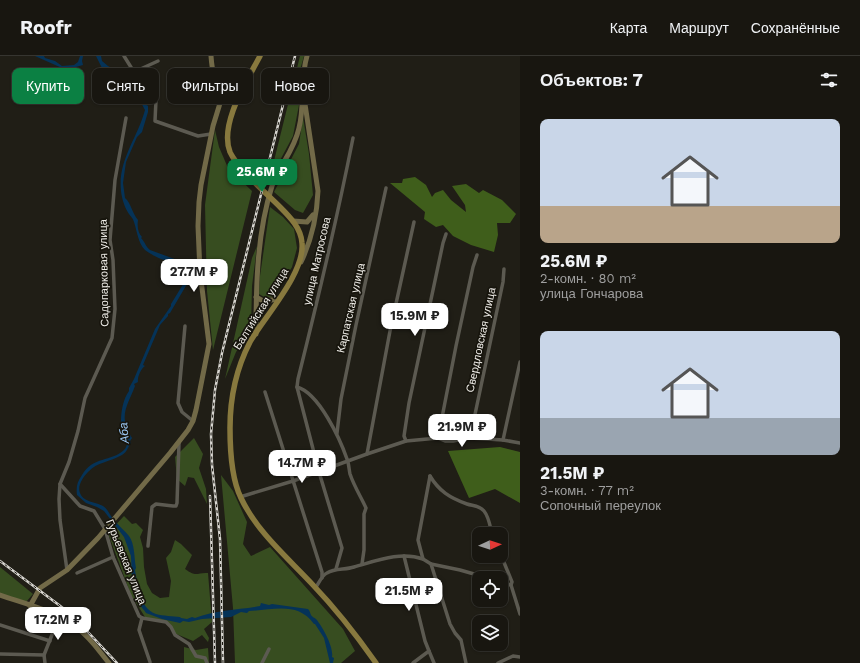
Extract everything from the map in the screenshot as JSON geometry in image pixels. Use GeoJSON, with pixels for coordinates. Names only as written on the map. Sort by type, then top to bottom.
{"type":"FeatureCollection","features":[{"type":"Feature","properties":{"kind":"main road"},"geometry":{"type":"LineString","coordinates":[[211,56],[212,68]]}},
{"type":"Feature","properties":{"kind":"main road","name":"Балтийская улица"},"geometry":{"type":"LineString","coordinates":[[253,70],[260,56]]}},
{"type":"Feature","properties":{"kind":"main road"},"geometry":{"type":"LineString","coordinates":[[304,68],[307,56]]}},
{"type":"Feature","properties":{"kind":"main road"},"geometry":{"type":"LineString","coordinates":[[30,606],[40,588],[66,570],[106,528],[179,443],[193,421],[201,389],[209,344],[200,272],[198,226],[201,185],[211,134],[221,104]]}},
{"type":"Feature","properties":{"kind":"main road","name":"Балтийская улица"},"geometry":{"type":"LineString","coordinates":[[236,104],[228,129],[230,152],[238,164],[293,221],[302,242],[302,250],[297,270],[256,334],[242,360],[235,378],[230,408],[230,450],[237,488],[240,497],[259,527],[316,587],[351,629],[376,663]]}},
{"type":"Feature","properties":{"kind":"main road"},"geometry":{"type":"LineString","coordinates":[[256,334],[258,262],[267,204],[273,184],[293,147],[299,129],[303,104]]}},
{"type":"Feature","properties":{"kind":"main road"},"geometry":{"type":"LineString","coordinates":[[297,270],[307,251],[318,204],[317,180],[304,104]]}},
{"type":"Feature","properties":{"kind":"main road"},"geometry":{"type":"LineString","coordinates":[[293,221],[303,222],[310,220],[318,204]]}},
{"type":"Feature","properties":{"kind":"main road"},"geometry":{"type":"LineString","coordinates":[[256,297],[263,301],[279,299]]}},
{"type":"Feature","properties":{"kind":"main road"},"geometry":{"type":"LineString","coordinates":[[0,595],[59,617],[77,628],[109,663]]}},
{"type":"Feature","properties":{"kind":"street"},"geometry":{"type":"LineString","coordinates":[[124,56],[132,68]]}},
{"type":"Feature","properties":{"kind":"street"},"geometry":{"type":"LineString","coordinates":[[143,68],[158,61]]}},
{"type":"Feature","properties":{"kind":"street"},"geometry":{"type":"LineString","coordinates":[[156,104],[155,121],[198,136],[211,134]]}},
{"type":"Feature","properties":{"kind":"street","name":"Садопарковая улица"},"geometry":{"type":"LineString","coordinates":[[60,484],[69,462],[78,431],[85,398],[112,338],[114,322],[114,290],[113,260],[110,240],[115,180],[126,118]]}},
{"type":"Feature","properties":{"kind":"street","name":"улица Матросова"},"geometry":{"type":"LineString","coordinates":[[297,387],[318,301],[353,138]]}},
{"type":"Feature","properties":{"kind":"street","name":"Карпатская улица"},"geometry":{"type":"LineString","coordinates":[[337,433],[341,399],[386,188]]}},
{"type":"Feature","properties":{"kind":"street"},"geometry":{"type":"LineString","coordinates":[[367,454],[390,331],[414,222]]}},
{"type":"Feature","properties":{"kind":"street"},"geometry":{"type":"LineString","coordinates":[[406,441],[404,436],[409,403],[446,234]]}},
{"type":"Feature","properties":{"kind":"street"},"geometry":{"type":"LineString","coordinates":[[438,438],[457,339],[477,254]]}},
{"type":"Feature","properties":{"kind":"street","name":"Свердловская улица"},"geometry":{"type":"LineString","coordinates":[[470,438],[503,282],[504,269]]}},
{"type":"Feature","properties":{"kind":"street"},"geometry":{"type":"LineString","coordinates":[[185,326],[178,403],[182,412],[193,421]]}},
{"type":"Feature","properties":{"kind":"street"},"geometry":{"type":"LineString","coordinates":[[503,440],[520,362]]}},
{"type":"Feature","properties":{"kind":"street"},"geometry":{"type":"LineString","coordinates":[[297,387],[319,472],[342,548],[336,569]]}},
{"type":"Feature","properties":{"kind":"street","name":"Карпатская улица"},"geometry":{"type":"LineString","coordinates":[[297,387],[302,388],[312,397],[332,423],[348,461],[350,473],[366,508],[364,514],[364,550],[362,564]]}},
{"type":"Feature","properties":{"kind":"street"},"geometry":{"type":"LineString","coordinates":[[265,392],[322,572],[322,578]]}},
{"type":"Feature","properties":{"kind":"street"},"geometry":{"type":"LineString","coordinates":[[240,497],[293,481],[406,441],[438,438],[445,441],[453,441],[470,438],[503,440],[520,443]]}},
{"type":"Feature","properties":{"kind":"street"},"geometry":{"type":"LineString","coordinates":[[148,546],[152,507],[156,504],[176,506],[177,503],[179,443]]}},
{"type":"Feature","properties":{"kind":"street"},"geometry":{"type":"LineString","coordinates":[[423,559],[418,540],[430,476],[440,490],[468,504],[479,506],[484,511],[490,527]]}},
{"type":"Feature","properties":{"kind":"street"},"geometry":{"type":"LineString","coordinates":[[60,484],[60,520],[66,570]]}},
{"type":"Feature","properties":{"kind":"street","name":"Гурьевская улица"},"geometry":{"type":"LineString","coordinates":[[60,484],[80,506],[94,512],[106,528],[113,557],[139,616],[142,618],[139,630],[150,662]]}},
{"type":"Feature","properties":{"kind":"street"},"geometry":{"type":"LineString","coordinates":[[316,587],[326,573],[336,569],[353,568],[362,564],[396,556],[414,556],[431,564],[472,573]]}},
{"type":"Feature","properties":{"kind":"street"},"geometry":{"type":"LineString","coordinates":[[404,556],[424,641],[434,663]]}},
{"type":"Feature","properties":{"kind":"street"},"geometry":{"type":"LineString","coordinates":[[77,573],[113,557]]}},
{"type":"Feature","properties":{"kind":"street"},"geometry":{"type":"LineString","coordinates":[[504,563],[512,582],[511,585],[520,614]]}},
{"type":"Feature","properties":{"kind":"street"},"geometry":{"type":"LineString","coordinates":[[431,564],[450,624],[455,634],[461,640],[466,663]]}},
{"type":"Feature","properties":{"kind":"street"},"geometry":{"type":"LineString","coordinates":[[45,663],[44,655],[59,617]]}},
{"type":"Feature","properties":{"kind":"street"},"geometry":{"type":"LineString","coordinates":[[142,618],[166,622],[176,635],[189,644],[196,656],[203,657],[207,662]]}},
{"type":"Feature","properties":{"kind":"street"},"geometry":{"type":"LineString","coordinates":[[0,625],[50,641]]}},
{"type":"Feature","properties":{"kind":"street"},"geometry":{"type":"LineString","coordinates":[[262,663],[269,649]]}},
{"type":"Feature","properties":{"kind":"street"},"geometry":{"type":"LineString","coordinates":[[413,663],[428,651]]}},
{"type":"Feature","properties":{"kind":"street"},"geometry":{"type":"LineString","coordinates":[[0,654],[44,655]]}},
{"type":"Feature","properties":{"kind":"street"},"geometry":{"type":"LineString","coordinates":[[498,663],[512,656],[520,657]]}},
{"type":"Feature","properties":{"kind":"green space"},"geometry":{"type":"Polygon","coordinates":[[[300,56],[304,56],[301,68],[297,68],[300,56]]]}},
{"type":"Feature","properties":{"kind":"green space"},"geometry":{"type":"Polygon","coordinates":[[[288,104],[299,104],[293,136],[269,181],[288,104]]]}},
{"type":"Feature","properties":{"kind":"green space"},"geometry":{"type":"Polygon","coordinates":[[[303,117],[309,154],[313,195],[303,213],[295,210],[274,192],[299,144],[303,117]]]}},
{"type":"Feature","properties":{"kind":"green space"},"geometry":{"type":"Polygon","coordinates":[[[215,130],[219,147],[228,168],[252,191],[213,350],[207,291],[205,205],[215,130]]]}},
{"type":"Feature","properties":{"kind":"green space"},"geometry":{"type":"Polygon","coordinates":[[[415,177],[426,185],[432,197],[435,193],[443,190],[451,200],[466,212],[465,205],[452,186],[466,184],[479,193],[483,190],[502,200],[516,214],[510,223],[497,223],[498,235],[494,252],[471,245],[453,236],[443,225],[436,227],[424,219],[425,212],[390,183],[402,183],[403,179],[415,177]]]}},
{"type":"Feature","properties":{"kind":"green space"},"geometry":{"type":"Polygon","coordinates":[[[270,207],[283,217],[294,229],[297,248],[292,267],[274,296],[266,298],[259,294],[260,276],[270,207]]]}},
{"type":"Feature","properties":{"kind":"green space"},"geometry":{"type":"Polygon","coordinates":[[[257,246],[252,286],[251,329],[236,352],[225,379],[252,258],[257,246]]]}},
{"type":"Feature","properties":{"kind":"green space"},"geometry":{"type":"Polygon","coordinates":[[[194,438],[203,454],[199,468],[206,489],[207,504],[194,478],[188,477],[185,486],[177,479],[175,457],[194,438]]]}},
{"type":"Feature","properties":{"kind":"green space"},"geometry":{"type":"Polygon","coordinates":[[[500,447],[520,452],[520,503],[495,489],[469,498],[448,451],[500,447]]]}},
{"type":"Feature","properties":{"kind":"green space"},"geometry":{"type":"Polygon","coordinates":[[[221,475],[233,491],[247,522],[243,544],[251,556],[270,547],[343,629],[355,651],[341,663],[235,663],[233,608],[221,475]]]}},
{"type":"Feature","properties":{"kind":"green space"},"geometry":{"type":"Polygon","coordinates":[[[124,516],[132,524],[136,523],[143,530],[140,537],[143,548],[144,567],[147,584],[152,593],[160,598],[169,597],[171,581],[166,558],[171,552],[175,540],[192,555],[185,569],[195,574],[208,573],[212,622],[204,629],[209,638],[208,642],[202,635],[193,641],[174,633],[170,624],[145,617],[131,595],[108,533],[124,516]]]}},
{"type":"Feature","properties":{"kind":"green space"},"geometry":{"type":"Polygon","coordinates":[[[0,567],[33,594],[26,602],[0,596],[0,567]]]}},
{"type":"Feature","properties":{"kind":"green space"},"geometry":{"type":"Polygon","coordinates":[[[184,647],[196,650],[208,648],[209,663],[184,663],[184,647]]]}},
{"type":"Feature","properties":{"kind":"water"},"geometry":{"type":"Polygon","coordinates":[[[35,56],[44,56],[45,58],[55,61],[62,66],[74,65],[78,62],[80,56],[83,56],[83,65],[72,68],[62,68],[35,56]]]}},
{"type":"Feature","properties":{"kind":"water"},"geometry":{"type":"Polygon","coordinates":[[[96,56],[101,56],[102,61],[112,68],[102,68],[96,56]]]}},
{"type":"Feature","properties":{"kind":"water"},"geometry":{"type":"Polygon","coordinates":[[[142,104],[148,106],[148,112],[142,132],[137,137],[126,162],[123,183],[125,198],[138,220],[138,230],[147,247],[150,250],[191,265],[190,278],[188,279],[187,284],[170,313],[160,325],[143,365],[145,366],[140,373],[138,382],[134,384],[135,386],[125,412],[125,424],[132,438],[130,441],[131,443],[122,455],[95,466],[88,472],[82,479],[79,487],[80,493],[87,500],[105,507],[131,539],[138,589],[146,607],[150,611],[159,615],[187,619],[219,612],[260,606],[261,603],[308,609],[327,637],[331,648],[332,657],[334,658],[333,663],[330,663],[324,638],[315,624],[308,617],[293,610],[284,608],[249,611],[247,613],[241,612],[231,617],[202,619],[189,622],[183,621],[180,623],[162,619],[146,613],[139,603],[132,580],[131,556],[124,537],[104,511],[86,503],[77,495],[78,482],[86,469],[97,462],[119,454],[126,447],[127,440],[121,421],[124,402],[155,329],[171,306],[188,271],[180,264],[161,259],[145,250],[139,240],[134,221],[124,204],[122,197],[121,185],[124,162],[145,110],[142,104]]]}},
{"type":"Feature","properties":{"kind":"railway"},"geometry":{"type":"LineString","coordinates":[[223,663],[220,539],[212,465],[211,434],[215,390],[222,353],[295,56]]}},
{"type":"Feature","properties":{"kind":"railway"},"geometry":{"type":"LineString","coordinates":[[210,496],[215,663]]}},
{"type":"Feature","properties":{"kind":"railway"},"geometry":{"type":"LineString","coordinates":[[0,561],[71,614],[117,663]]}},
{"type":"Feature","properties":{"kind":"water label","name":"Аба"},"geometry":{"type":"Point","coordinates":[124,433]}}]}
